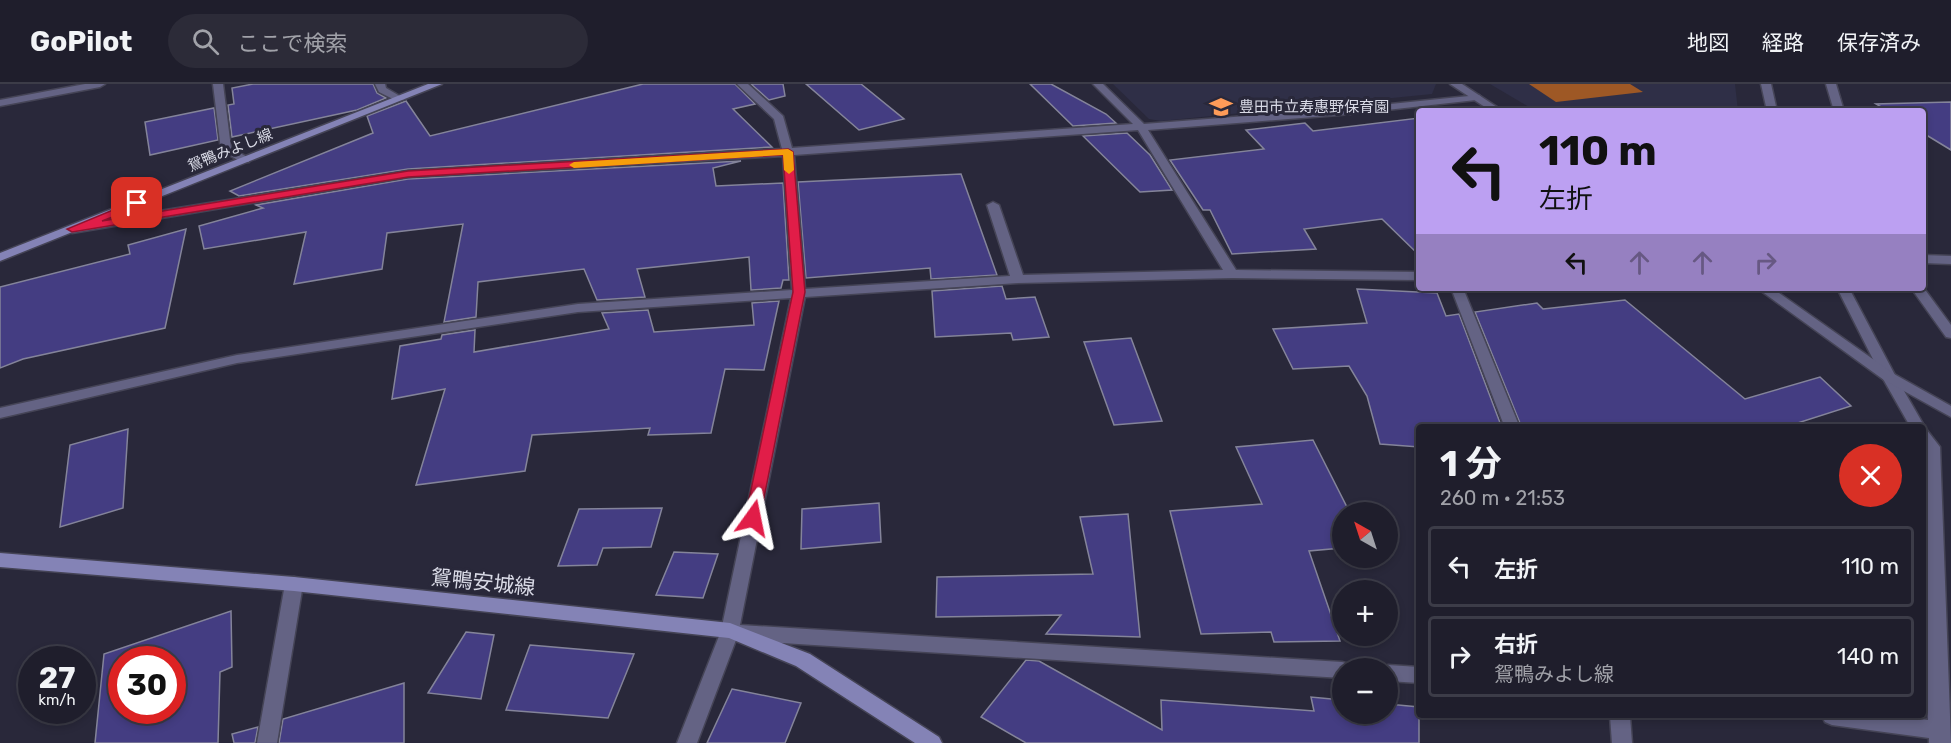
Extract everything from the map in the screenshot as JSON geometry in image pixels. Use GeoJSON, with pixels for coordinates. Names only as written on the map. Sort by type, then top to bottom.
{"type":"FeatureCollection","features":[{"type":"Feature","properties":{"kind":"main road","name":"鴛鴨みよし線"},"geometry":{"type":"LineString","coordinates":[[0,257],[437,84]]}},
{"type":"Feature","properties":{"kind":"main road","name":"鴛鴨安城線"},"geometry":{"type":"LineString","coordinates":[[0,560],[294,584],[729,632],[803,660],[932,743]]}},
{"type":"Feature","properties":{"kind":"street"},"geometry":{"type":"LineString","coordinates":[[0,103],[100,84]]}},
{"type":"Feature","properties":{"kind":"street"},"geometry":{"type":"LineString","coordinates":[[218,84],[226,150],[245,160]]}},
{"type":"Feature","properties":{"kind":"street"},"geometry":{"type":"LineString","coordinates":[[380,84],[382,90],[400,99]]}},
{"type":"Feature","properties":{"kind":"street"},"geometry":{"type":"LineString","coordinates":[[687,743],[729,632],[799,292],[788,152],[779,118],[742,84]]}},
{"type":"Feature","properties":{"kind":"street"},"geometry":{"type":"LineString","coordinates":[[1098,84],[1141,127],[1232,274]]}},
{"type":"Feature","properties":{"kind":"street"},"geometry":{"type":"LineString","coordinates":[[1455,84],[1493,108]]}},
{"type":"Feature","properties":{"kind":"street"},"geometry":{"type":"LineString","coordinates":[[1766,84],[1771,108]]}},
{"type":"Feature","properties":{"kind":"street"},"geometry":{"type":"LineString","coordinates":[[1831,84],[1838,108]]}},
{"type":"Feature","properties":{"kind":"street"},"geometry":{"type":"LineString","coordinates":[[72,229],[408,174],[788,152],[1141,127],[1340,112],[1476,97]]}},
{"type":"Feature","properties":{"kind":"street"},"geometry":{"type":"LineString","coordinates":[[993,205],[1018,279]]}},
{"type":"Feature","properties":{"kind":"street"},"geometry":{"type":"LineString","coordinates":[[1926,259],[1951,260]]}},
{"type":"Feature","properties":{"kind":"street"},"geometry":{"type":"LineString","coordinates":[[0,413],[237,359],[578,308],[1018,279],[1232,274],[1416,276]]}},
{"type":"Feature","properties":{"kind":"street"},"geometry":{"type":"LineString","coordinates":[[1458,291],[1511,424]]}},
{"type":"Feature","properties":{"kind":"street"},"geometry":{"type":"LineString","coordinates":[[1767,291],[1889,377],[1951,412]]}},
{"type":"Feature","properties":{"kind":"street"},"geometry":{"type":"LineString","coordinates":[[1846,291],[1889,377],[1917,424]]}},
{"type":"Feature","properties":{"kind":"street"},"geometry":{"type":"LineString","coordinates":[[1919,291],[1951,334]]}},
{"type":"Feature","properties":{"kind":"street"},"geometry":{"type":"LineString","coordinates":[[1843,718],[1943,736],[1932,447],[1926,438]]}},
{"type":"Feature","properties":{"kind":"street"},"geometry":{"type":"LineString","coordinates":[[267,743],[294,584]]}},
{"type":"Feature","properties":{"kind":"street"},"geometry":{"type":"LineString","coordinates":[[729,632],[1332,669]]}},
{"type":"Feature","properties":{"kind":"street"},"geometry":{"type":"LineString","coordinates":[[1398,674],[1416,675]]}},
{"type":"Feature","properties":{"kind":"street"},"geometry":{"type":"LineString","coordinates":[[1620,718],[1622,743]]}},
{"type":"Feature","properties":{"kind":"shaded area","name":"豊田市立寿惠野保育園"},"geometry":{"type":"Polygon","coordinates":[[[1113,84],[1436,84],[1432,94],[1161,121],[1149,119],[1113,84]]]}},
{"type":"Feature","properties":{"kind":"shaded area"},"geometry":{"type":"Polygon","coordinates":[[[1490,84],[1735,84],[1738,108],[1531,108],[1490,84]]]}},
{"type":"Feature","properties":{"kind":"shaded area"},"geometry":{"type":"Polygon","coordinates":[[[1529,84],[1630,84],[1643,92],[1556,102],[1529,84]]]}},
{"type":"Feature","properties":{"kind":"building"},"geometry":{"type":"Polygon","coordinates":[[[253,84],[373,84],[377,93],[386,98],[357,110],[232,137],[228,105],[234,104],[232,88],[253,84]]]}},
{"type":"Feature","properties":{"kind":"building"},"geometry":{"type":"Polygon","coordinates":[[[643,84],[735,84],[755,104],[733,109],[772,147],[408,169],[239,196],[230,191],[373,133],[367,116],[406,101],[430,136],[643,84]]]}},
{"type":"Feature","properties":{"kind":"building"},"geometry":{"type":"Polygon","coordinates":[[[751,84],[783,84],[785,96],[769,100],[751,84]]]}},
{"type":"Feature","properties":{"kind":"building"},"geometry":{"type":"Polygon","coordinates":[[[806,84],[861,84],[904,119],[859,130],[806,84]]]}},
{"type":"Feature","properties":{"kind":"building"},"geometry":{"type":"Polygon","coordinates":[[[1030,84],[1051,84],[1106,114],[1116,123],[1073,126],[1030,84]]]}},
{"type":"Feature","properties":{"kind":"building"},"geometry":{"type":"Polygon","coordinates":[[[1951,102],[1951,150],[1926,135],[1926,108],[1883,108],[1876,104],[1951,102]]]}},
{"type":"Feature","properties":{"kind":"building"},"geometry":{"type":"Polygon","coordinates":[[[214,108],[218,140],[150,155],[145,122],[214,108]]]}},
{"type":"Feature","properties":{"kind":"building"},"geometry":{"type":"Polygon","coordinates":[[[1416,118],[1416,252],[1382,219],[1304,229],[1316,249],[1232,254],[1210,210],[1203,210],[1170,160],[1264,149],[1246,130],[1305,123],[1313,131],[1416,118]]]}},
{"type":"Feature","properties":{"kind":"building"},"geometry":{"type":"Polygon","coordinates":[[[1127,133],[1150,155],[1172,190],[1140,192],[1083,136],[1127,133]]]}},
{"type":"Feature","properties":{"kind":"building"},"geometry":{"type":"Polygon","coordinates":[[[741,161],[713,168],[716,186],[783,183],[789,280],[783,280],[781,288],[751,290],[749,257],[637,269],[645,297],[597,300],[584,269],[478,282],[476,317],[444,322],[463,224],[387,233],[382,269],[294,284],[306,232],[204,249],[199,226],[263,208],[256,205],[408,179],[741,161]]]}},
{"type":"Feature","properties":{"kind":"building"},"geometry":{"type":"Polygon","coordinates":[[[961,174],[997,275],[931,279],[930,268],[806,278],[798,182],[961,174]]]}},
{"type":"Feature","properties":{"kind":"building"},"geometry":{"type":"Polygon","coordinates":[[[186,229],[165,328],[23,359],[0,368],[0,287],[130,254],[128,245],[186,229]]]}},
{"type":"Feature","properties":{"kind":"building"},"geometry":{"type":"Polygon","coordinates":[[[1002,286],[1006,299],[1035,297],[1049,337],[1013,340],[1011,333],[935,337],[932,291],[1002,286]]]}},
{"type":"Feature","properties":{"kind":"building"},"geometry":{"type":"Polygon","coordinates":[[[1357,289],[1437,293],[1446,316],[1459,314],[1500,424],[1416,424],[1416,447],[1380,444],[1367,396],[1349,366],[1293,369],[1273,329],[1367,323],[1357,289]]]}},
{"type":"Feature","properties":{"kind":"building"},"geometry":{"type":"Polygon","coordinates":[[[1625,300],[1745,399],[1820,377],[1851,406],[1795,424],[1520,424],[1475,312],[1537,303],[1543,309],[1625,300]]]}},
{"type":"Feature","properties":{"kind":"building"},"geometry":{"type":"Polygon","coordinates":[[[779,301],[764,370],[725,369],[711,433],[648,435],[650,428],[532,435],[525,471],[416,485],[445,389],[392,399],[400,346],[441,339],[442,335],[475,330],[474,352],[609,329],[602,313],[648,310],[654,332],[754,325],[752,303],[779,301]]]}},
{"type":"Feature","properties":{"kind":"building"},"geometry":{"type":"Polygon","coordinates":[[[1131,338],[1162,421],[1114,425],[1084,342],[1131,338]]]}},
{"type":"Feature","properties":{"kind":"building"},"geometry":{"type":"Polygon","coordinates":[[[128,429],[123,508],[60,527],[70,445],[128,429]]]}},
{"type":"Feature","properties":{"kind":"building"},"geometry":{"type":"Polygon","coordinates":[[[1313,440],[1344,502],[1332,502],[1332,549],[1309,551],[1332,618],[1332,641],[1274,642],[1271,632],[1201,634],[1170,511],[1262,504],[1236,447],[1313,440]]]}},
{"type":"Feature","properties":{"kind":"building"},"geometry":{"type":"Polygon","coordinates":[[[879,503],[881,542],[801,549],[802,509],[879,503]]]}},
{"type":"Feature","properties":{"kind":"building"},"geometry":{"type":"Polygon","coordinates":[[[662,508],[651,547],[603,548],[597,565],[558,566],[579,509],[662,508]]]}},
{"type":"Feature","properties":{"kind":"building"},"geometry":{"type":"Polygon","coordinates":[[[1128,514],[1140,637],[1046,634],[1061,615],[936,617],[937,577],[1093,574],[1080,517],[1128,514]]]}},
{"type":"Feature","properties":{"kind":"building"},"geometry":{"type":"Polygon","coordinates":[[[674,552],[718,554],[703,598],[656,595],[674,552]]]}},
{"type":"Feature","properties":{"kind":"building"},"geometry":{"type":"Polygon","coordinates":[[[231,611],[232,667],[220,672],[218,743],[95,743],[104,654],[108,653],[108,724],[186,724],[186,646],[128,646],[231,611]]]}},
{"type":"Feature","properties":{"kind":"building"},"geometry":{"type":"Polygon","coordinates":[[[466,632],[494,635],[481,699],[428,693],[466,632]]]}},
{"type":"Feature","properties":{"kind":"building"},"geometry":{"type":"Polygon","coordinates":[[[530,645],[634,654],[608,718],[506,710],[530,645]]]}},
{"type":"Feature","properties":{"kind":"building"},"geometry":{"type":"Polygon","coordinates":[[[1026,660],[1039,661],[1162,730],[1161,700],[1314,711],[1311,697],[1332,699],[1332,724],[1398,724],[1398,705],[1416,707],[1416,718],[1419,718],[1419,743],[1026,743],[981,717],[1026,660]]]}},
{"type":"Feature","properties":{"kind":"building"},"geometry":{"type":"Polygon","coordinates":[[[404,683],[404,743],[279,743],[283,719],[404,683]]]}},
{"type":"Feature","properties":{"kind":"building"},"geometry":{"type":"Polygon","coordinates":[[[732,689],[801,703],[785,743],[707,743],[732,689]]]}},
{"type":"Feature","properties":{"kind":"building"},"geometry":{"type":"Polygon","coordinates":[[[258,727],[255,743],[234,743],[232,734],[258,727]]]}},
{"type":"Feature","properties":{"kind":"slow traffic"},"geometry":{"type":"LineString","coordinates":[[574,165],[788,152],[789,170]]}},
{"type":"Feature","properties":{"kind":"place","name":"豊田市立寿惠野保育園"},"geometry":{"type":"Point","coordinates":[1221,107]}},
{"type":"Feature","properties":{"kind":"route"},"geometry":{"type":"LineString","coordinates":[[137,203],[72,229],[408,174],[788,152],[799,292],[753,518]]}}]}
